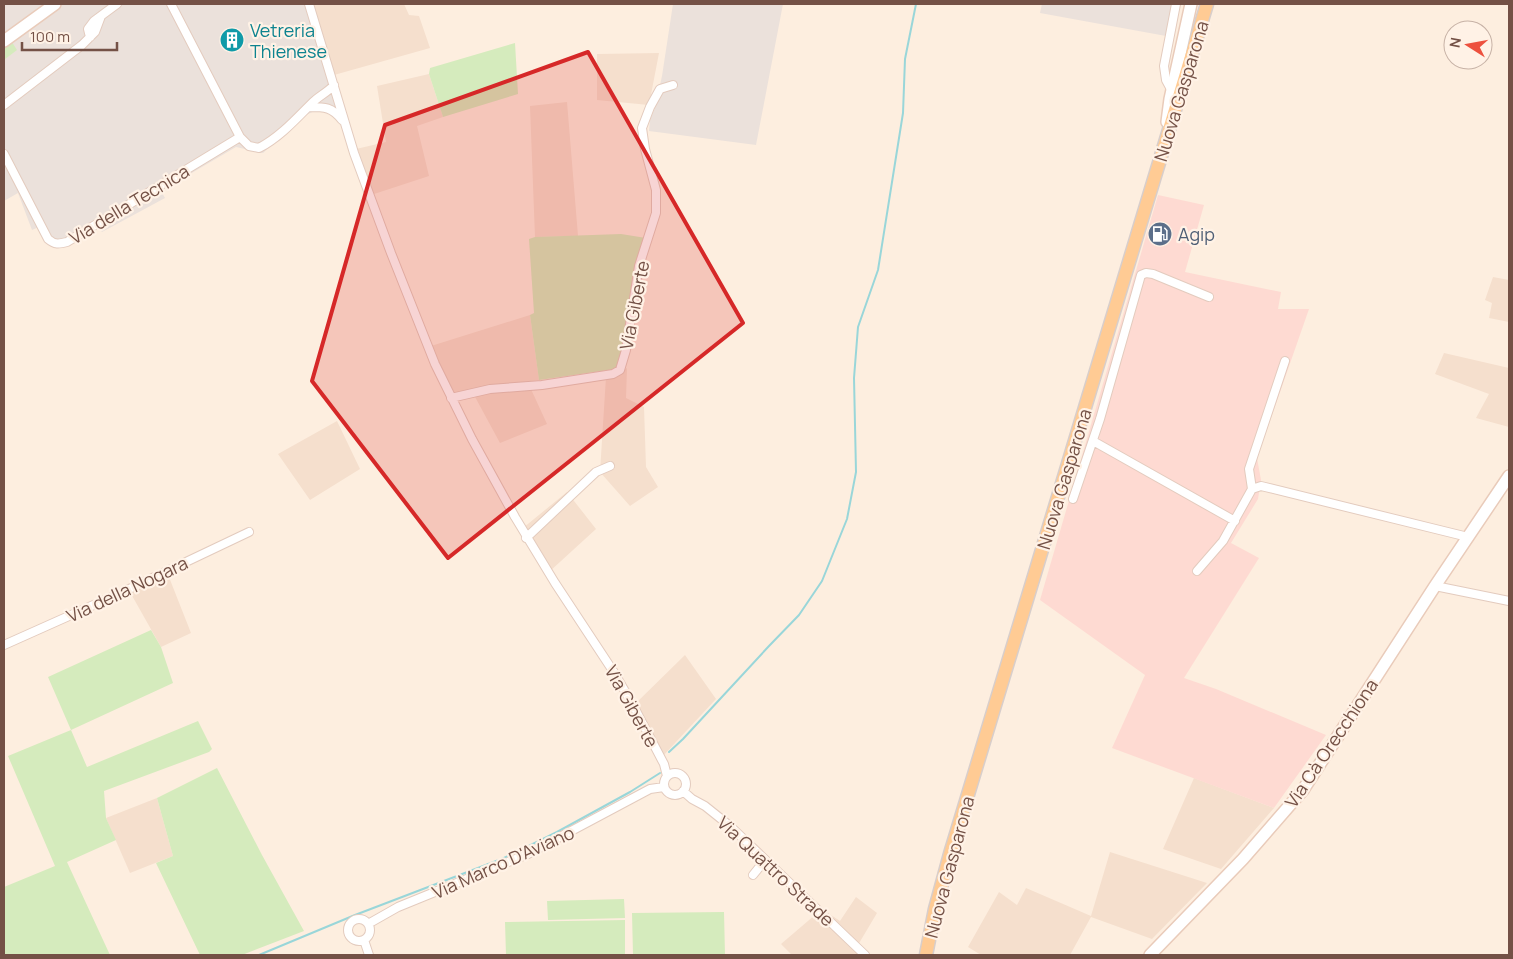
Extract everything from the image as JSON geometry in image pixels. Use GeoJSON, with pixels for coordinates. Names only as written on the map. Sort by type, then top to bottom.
{"type":"FeatureCollection","features":[{"type":"Feature","properties":{"kind":"main road"},"geometry":{"type":"LineString","coordinates":[[4,41],[54,4]]}},
{"type":"Feature","properties":{"kind":"main road"},"geometry":{"type":"LineString","coordinates":[[1152,188],[1156,160],[1168,118],[1172,90],[1191,4]]}},
{"type":"Feature","properties":{"kind":"main road","name":"Nuova Gasparona"},"geometry":{"type":"LineString","coordinates":[[926,955],[944,872],[1207,4]]}},
{"type":"Feature","properties":{"kind":"main road","name":"Via Cà Orecchiona"},"geometry":{"type":"LineString","coordinates":[[1150,955],[1243,859],[1303,790],[1509,476]]}},
{"type":"Feature","properties":{"kind":"street"},"geometry":{"type":"LineString","coordinates":[[4,105],[82,45],[94,32],[101,16],[117,4]]}},
{"type":"Feature","properties":{"kind":"street"},"geometry":{"type":"LineString","coordinates":[[171,4],[240,138],[248,146],[259,148],[270,142],[334,85]]}},
{"type":"Feature","properties":{"kind":"street","name":"Via Giberte"},"geometry":{"type":"LineString","coordinates":[[310,4],[344,121],[391,253],[435,364],[451,398],[526,538],[620,682],[664,764],[667,776]]}},
{"type":"Feature","properties":{"kind":"street"},"geometry":{"type":"LineString","coordinates":[[1172,90],[1166,80],[1164,66],[1176,4]]}},
{"type":"Feature","properties":{"kind":"street","name":"Via Giberte"},"geometry":{"type":"LineString","coordinates":[[451,398],[490,389],[542,385],[613,374],[620,370],[631,323],[639,266],[656,213],[656,190],[645,149],[642,128],[650,107],[660,89],[674,85]]}},
{"type":"Feature","properties":{"kind":"street"},"geometry":{"type":"LineString","coordinates":[[322,95],[329,94],[338,97]]}},
{"type":"Feature","properties":{"kind":"street"},"geometry":{"type":"LineString","coordinates":[[324,107],[338,97]]}},
{"type":"Feature","properties":{"kind":"street"},"geometry":{"type":"LineString","coordinates":[[309,107],[324,107],[336,112],[344,121]]}},
{"type":"Feature","properties":{"kind":"street","name":"Via della Tecnica"},"geometry":{"type":"LineString","coordinates":[[4,154],[48,239],[53,243],[59,244],[67,242],[240,138]]}},
{"type":"Feature","properties":{"kind":"street"},"geometry":{"type":"LineString","coordinates":[[1073,499],[1100,419],[1141,275],[1146,273],[1153,274],[1209,297]]}},
{"type":"Feature","properties":{"kind":"street"},"geometry":{"type":"LineString","coordinates":[[1197,571],[1223,541],[1252,488],[1249,468],[1285,361]]}},
{"type":"Feature","properties":{"kind":"street"},"geometry":{"type":"LineString","coordinates":[[1084,413],[1100,419]]}},
{"type":"Feature","properties":{"kind":"street"},"geometry":{"type":"LineString","coordinates":[[1093,441],[1235,522]]}},
{"type":"Feature","properties":{"kind":"street"},"geometry":{"type":"LineString","coordinates":[[526,538],[596,472],[610,466]]}},
{"type":"Feature","properties":{"kind":"street"},"geometry":{"type":"LineString","coordinates":[[1252,488],[1261,486],[1468,537]]}},
{"type":"Feature","properties":{"kind":"street","name":"Via della Nogara"},"geometry":{"type":"LineString","coordinates":[[4,645],[127,590],[249,532]]}},
{"type":"Feature","properties":{"kind":"street"},"geometry":{"type":"LineString","coordinates":[[1436,586],[1509,602]]}},
{"type":"Feature","properties":{"kind":"street"},"geometry":{"type":"LineString","coordinates":[[674,773],[681,775],[686,784],[682,791],[674,794],[668,792],[664,786],[667,776],[674,773]]}},
{"type":"Feature","properties":{"kind":"street","name":"Via Marco D'Aviano"},"geometry":{"type":"LineString","coordinates":[[368,924],[398,907],[528,854],[650,790],[664,786]]}},
{"type":"Feature","properties":{"kind":"street","name":"Via Quattro Strade"},"geometry":{"type":"LineString","coordinates":[[682,791],[730,826],[865,955]]}},
{"type":"Feature","properties":{"kind":"street"},"geometry":{"type":"LineString","coordinates":[[753,875],[765,860]]}},
{"type":"Feature","properties":{"kind":"street"},"geometry":{"type":"LineString","coordinates":[[357,919],[364,920],[368,924],[370,932],[364,940],[356,941],[350,937],[348,926],[350,923],[357,919]]}},
{"type":"Feature","properties":{"kind":"street"},"geometry":{"type":"LineString","coordinates":[[364,940],[369,955]]}},
{"type":"Feature","properties":{"kind":"highlighted area"},"geometry":{"type":"Polygon","coordinates":[[[588,52],[743,323],[448,558],[312,381],[385,125],[588,52]]]}},
{"type":"Feature","properties":{"kind":"shaded area"},"geometry":{"type":"Polygon","coordinates":[[[4,4],[49,4],[4,37],[4,4]]]}},
{"type":"Feature","properties":{"kind":"shaded area"},"geometry":{"type":"Polygon","coordinates":[[[60,4],[306,4],[342,122],[321,108],[302,117],[263,153],[236,147],[161,191],[165,198],[102,232],[98,226],[60,248],[46,241],[39,227],[32,230],[18,193],[4,201],[4,60],[16,50],[10,39],[60,4]]]}},
{"type":"Feature","properties":{"kind":"shaded area"},"geometry":{"type":"Polygon","coordinates":[[[312,4],[404,4],[409,15],[419,16],[430,48],[334,75],[312,4]]]}},
{"type":"Feature","properties":{"kind":"shaded area"},"geometry":{"type":"Polygon","coordinates":[[[673,4],[783,4],[756,145],[649,131],[650,120],[655,108],[662,76],[673,4]]]}},
{"type":"Feature","properties":{"kind":"shaded area"},"geometry":{"type":"Polygon","coordinates":[[[1042,4],[1173,4],[1166,36],[1040,13],[1042,4]]]}},
{"type":"Feature","properties":{"kind":"shaded area"},"geometry":{"type":"Polygon","coordinates":[[[659,53],[649,105],[597,100],[597,54],[659,53]]]}},
{"type":"Feature","properties":{"kind":"shaded area"},"geometry":{"type":"Polygon","coordinates":[[[429,74],[443,117],[417,126],[429,176],[371,195],[356,149],[386,142],[377,86],[429,74]]]}},
{"type":"Feature","properties":{"kind":"shaded area"},"geometry":{"type":"Polygon","coordinates":[[[567,102],[578,236],[535,237],[530,106],[567,102]]]}},
{"type":"Feature","properties":{"kind":"shaded area"},"geometry":{"type":"Polygon","coordinates":[[[1158,195],[1204,205],[1185,272],[1281,292],[1278,309],[1309,309],[1257,458],[1261,480],[1258,499],[1231,543],[1259,558],[1184,678],[1216,689],[1326,735],[1274,808],[1112,748],[1145,675],[1040,600],[1158,195]]]}},
{"type":"Feature","properties":{"kind":"shaded area"},"geometry":{"type":"Polygon","coordinates":[[[1493,277],[1509,280],[1509,322],[1489,318],[1492,303],[1485,300],[1493,277]]]}},
{"type":"Feature","properties":{"kind":"shaded area"},"geometry":{"type":"Polygon","coordinates":[[[530,315],[539,380],[489,386],[450,394],[431,346],[530,315]]]}},
{"type":"Feature","properties":{"kind":"shaded area"},"geometry":{"type":"Polygon","coordinates":[[[1444,353],[1509,368],[1509,427],[1476,418],[1489,394],[1435,374],[1444,353]]]}},
{"type":"Feature","properties":{"kind":"shaded area"},"geometry":{"type":"Polygon","coordinates":[[[627,368],[626,398],[644,407],[646,467],[658,487],[630,506],[600,472],[606,377],[617,375],[627,368]]]}},
{"type":"Feature","properties":{"kind":"shaded area"},"geometry":{"type":"Polygon","coordinates":[[[530,387],[547,424],[500,443],[474,395],[530,387]]]}},
{"type":"Feature","properties":{"kind":"shaded area"},"geometry":{"type":"Polygon","coordinates":[[[337,421],[360,469],[310,500],[278,454],[337,421]]]}},
{"type":"Feature","properties":{"kind":"shaded area"},"geometry":{"type":"Polygon","coordinates":[[[567,492],[596,529],[549,572],[523,528],[567,492]]]}},
{"type":"Feature","properties":{"kind":"shaded area"},"geometry":{"type":"Polygon","coordinates":[[[165,567],[191,633],[161,647],[126,585],[165,567]]]}},
{"type":"Feature","properties":{"kind":"shaded area"},"geometry":{"type":"Polygon","coordinates":[[[685,655],[716,699],[662,757],[634,705],[685,655]]]}},
{"type":"Feature","properties":{"kind":"shaded area"},"geometry":{"type":"Polygon","coordinates":[[[1194,778],[1274,808],[1221,869],[1163,849],[1194,778]]]}},
{"type":"Feature","properties":{"kind":"shaded area"},"geometry":{"type":"Polygon","coordinates":[[[157,798],[173,856],[130,873],[106,818],[157,798]]]}},
{"type":"Feature","properties":{"kind":"shaded area"},"geometry":{"type":"Polygon","coordinates":[[[1110,852],[1207,883],[1152,939],[1091,917],[1070,955],[981,955],[968,947],[999,892],[1017,905],[1026,888],[1091,916],[1110,852]]]}},
{"type":"Feature","properties":{"kind":"shaded area"},"geometry":{"type":"Polygon","coordinates":[[[856,897],[877,913],[855,950],[860,955],[792,955],[781,944],[822,909],[840,921],[856,897]]]}},
{"type":"Feature","properties":{"kind":"green space"},"geometry":{"type":"Polygon","coordinates":[[[10,39],[17,50],[4,60],[4,44],[10,39]]]}},
{"type":"Feature","properties":{"kind":"green space"},"geometry":{"type":"Polygon","coordinates":[[[515,43],[518,94],[443,117],[429,74],[430,68],[515,43]]]}},
{"type":"Feature","properties":{"kind":"green space"},"geometry":{"type":"Polygon","coordinates":[[[621,234],[646,238],[623,363],[616,369],[539,380],[530,315],[534,313],[529,239],[535,237],[621,234]]]}},
{"type":"Feature","properties":{"kind":"green space"},"geometry":{"type":"Polygon","coordinates":[[[151,630],[161,647],[173,683],[71,730],[48,677],[151,630]]]}},
{"type":"Feature","properties":{"kind":"green space"},"geometry":{"type":"Polygon","coordinates":[[[198,721],[212,749],[209,752],[104,791],[106,818],[116,840],[67,862],[110,955],[4,955],[4,887],[55,866],[8,756],[71,730],[87,767],[198,721]]]}},
{"type":"Feature","properties":{"kind":"green space"},"geometry":{"type":"Polygon","coordinates":[[[217,768],[304,931],[242,955],[200,955],[156,863],[173,856],[157,798],[217,768]]]}},
{"type":"Feature","properties":{"kind":"green space"},"geometry":{"type":"Polygon","coordinates":[[[624,899],[625,918],[548,920],[547,901],[624,899]]]}},
{"type":"Feature","properties":{"kind":"green space"},"geometry":{"type":"Polygon","coordinates":[[[724,912],[725,955],[633,955],[632,913],[724,912]]]}},
{"type":"Feature","properties":{"kind":"green space"},"geometry":{"type":"Polygon","coordinates":[[[625,920],[625,955],[506,955],[505,922],[625,920]]]}},
{"type":"Feature","properties":{"kind":"waterway"},"geometry":{"type":"LineString","coordinates":[[669,752],[799,615],[822,581],[847,519],[856,472],[854,378],[858,327],[878,270],[903,113],[905,59],[916,4]]}},
{"type":"Feature","properties":{"kind":"waterway"},"geometry":{"type":"LineString","coordinates":[[259,955],[355,915],[504,858],[557,832],[630,792],[660,773]]}},
{"type":"Feature","properties":{"kind":"place","name":"Vetreria Thienese"},"geometry":{"type":"Point","coordinates":[232,40]}},
{"type":"Feature","properties":{"kind":"place","name":"Agip"},"geometry":{"type":"Point","coordinates":[1160,234]}}]}
